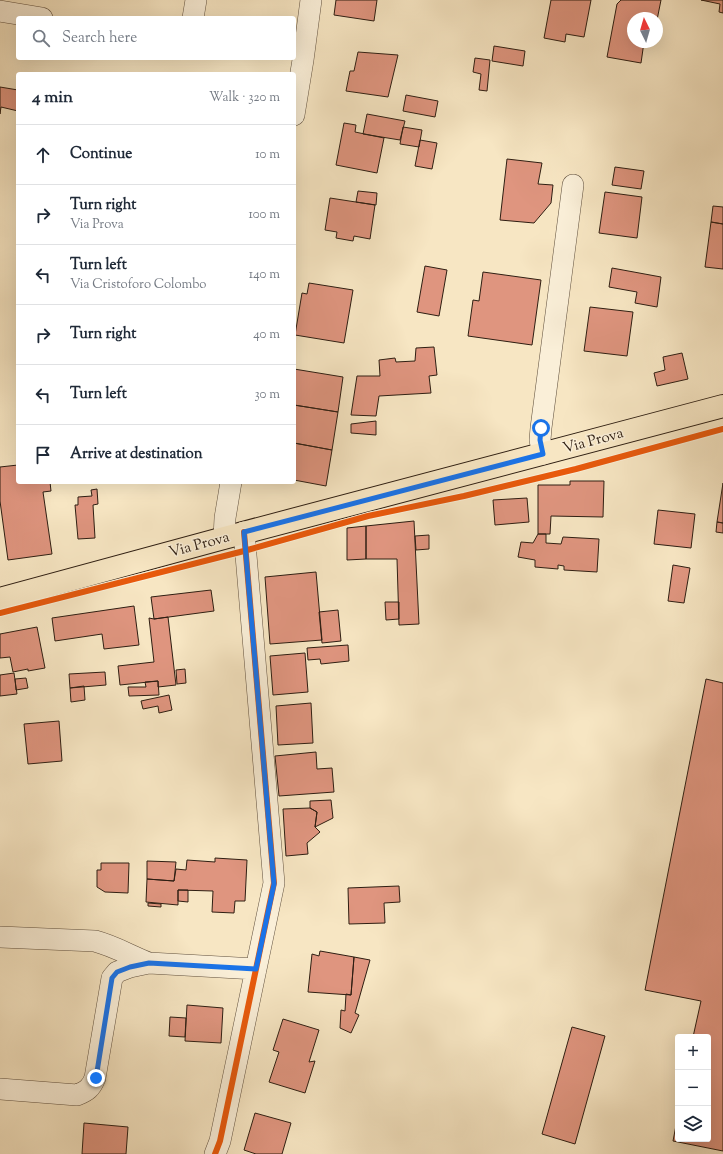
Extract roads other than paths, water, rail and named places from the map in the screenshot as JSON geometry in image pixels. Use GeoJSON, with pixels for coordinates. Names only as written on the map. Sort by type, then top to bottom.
{"type":"FeatureCollection","features":[{"type":"Feature","properties":{"kind":"main road","name":"Via Prova"},"geometry":{"type":"LineString","coordinates":[[0,599],[234,535],[723,406]]}},
{"type":"Feature","properties":{"kind":"street"},"geometry":{"type":"LineString","coordinates":[[193,16],[196,0]]}},
{"type":"Feature","properties":{"kind":"street"},"geometry":{"type":"LineString","coordinates":[[296,87],[298,59],[311,0]]}},
{"type":"Feature","properties":{"kind":"street"},"geometry":{"type":"LineString","coordinates":[[0,11],[30,16]]}},
{"type":"Feature","properties":{"kind":"street"},"geometry":{"type":"LineString","coordinates":[[543,454],[540,440],[541,428],[573,185]]}},
{"type":"Feature","properties":{"kind":"street"},"geometry":{"type":"LineString","coordinates":[[215,1154],[220,1141],[274,884],[234,535],[225,518],[231,484]]}},
{"type":"Feature","properties":{"kind":"street"},"geometry":{"type":"LineString","coordinates":[[0,937],[95,941],[108,945],[118,951],[149,963]]}},
{"type":"Feature","properties":{"kind":"street"},"geometry":{"type":"LineString","coordinates":[[0,1089],[77,1095],[87,1091],[96,1078],[112,978],[112,957],[108,945]]}},
{"type":"Feature","properties":{"kind":"street"},"geometry":{"type":"LineString","coordinates":[[112,978],[117,972],[130,967],[149,963],[256,969]]}}]}
